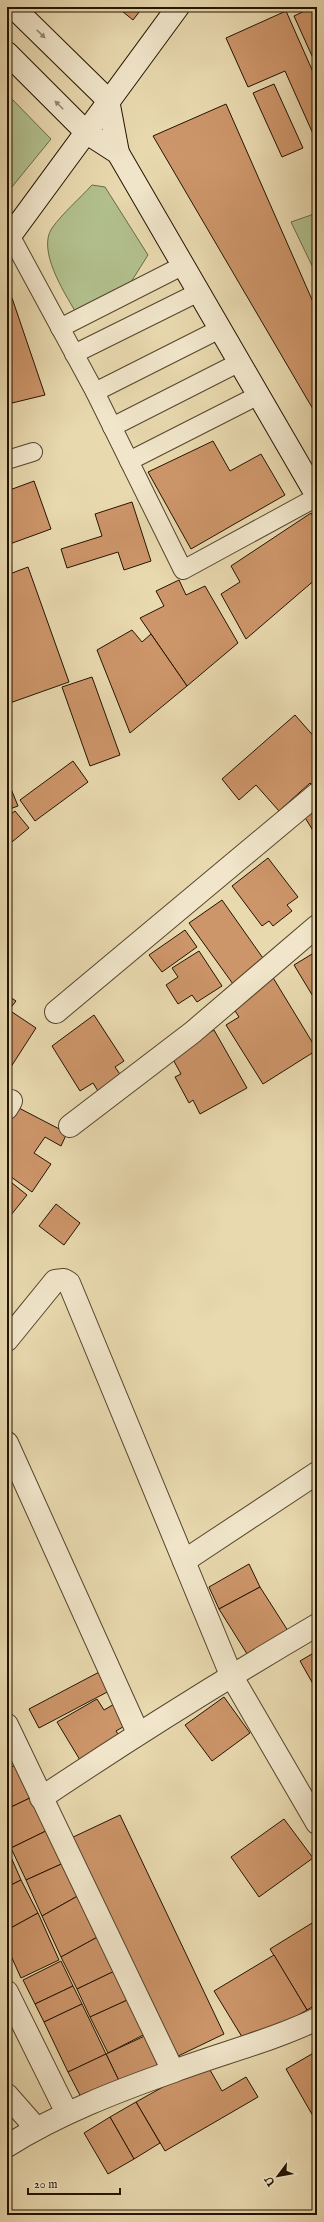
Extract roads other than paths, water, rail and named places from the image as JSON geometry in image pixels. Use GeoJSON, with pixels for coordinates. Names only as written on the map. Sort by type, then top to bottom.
{"type":"FeatureCollection","features":[{"type":"Feature","properties":{"kind":"street"},"geometry":{"type":"LineString","coordinates":[[13,7],[108,100],[118,153],[317,497]]}},
{"type":"Feature","properties":{"kind":"street"},"geometry":{"type":"LineString","coordinates":[[9,237],[87,133],[108,100],[178,7]]}},
{"type":"Feature","properties":{"kind":"street"},"geometry":{"type":"LineString","coordinates":[[7,53],[87,133],[118,153]]}},
{"type":"Feature","properties":{"kind":"street"},"geometry":{"type":"LineString","coordinates":[[56,1012],[317,794]]}},
{"type":"Feature","properties":{"kind":"street"},"geometry":{"type":"LineString","coordinates":[[70,1126],[193,1032],[317,926]]}},
{"type":"Feature","properties":{"kind":"street"},"geometry":{"type":"LineString","coordinates":[[7,1340],[55,1281],[64,1280],[69,1283],[231,1675],[317,1823]]}},
{"type":"Feature","properties":{"kind":"street"},"geometry":{"type":"LineString","coordinates":[[7,1443],[138,1733]]}},
{"type":"Feature","properties":{"kind":"street"},"geometry":{"type":"LineString","coordinates":[[184,1561],[317,1473]]}},
{"type":"Feature","properties":{"kind":"street"},"geometry":{"type":"LineString","coordinates":[[41,1798],[138,1733],[231,1675],[317,1625]]}},
{"type":"Feature","properties":{"kind":"street"},"geometry":{"type":"LineString","coordinates":[[7,1725],[173,2071]]}},
{"type":"Feature","properties":{"kind":"street"},"geometry":{"type":"LineString","coordinates":[[7,1992],[67,2114]]}},
{"type":"Feature","properties":{"kind":"street"},"geometry":{"type":"LineString","coordinates":[[7,2146],[36,2128],[67,2114],[173,2071],[288,2033],[317,2019]]}},
{"type":"Feature","properties":{"kind":"street"},"geometry":{"type":"LineString","coordinates":[[7,2095],[36,2128]]}},
{"type":"Feature","properties":{"kind":"lane"},"geometry":{"type":"LineString","coordinates":[[9,237],[95,392],[183,570],[317,497]]}},
{"type":"Feature","properties":{"kind":"lane"},"geometry":{"type":"LineString","coordinates":[[60,328],[184,265]]}},
{"type":"Feature","properties":{"kind":"lane"},"geometry":{"type":"LineString","coordinates":[[74,354],[199,292]]}},
{"type":"Feature","properties":{"kind":"lane"},"geometry":{"type":"LineString","coordinates":[[95,392],[220,329]]}},
{"type":"Feature","properties":{"kind":"lane"},"geometry":{"type":"LineString","coordinates":[[112,427],[240,362]]}},
{"type":"Feature","properties":{"kind":"lane"},"geometry":{"type":"LineString","coordinates":[[129,461],[258,396]]}},
{"type":"Feature","properties":{"kind":"lane"},"geometry":{"type":"LineString","coordinates":[[7,460],[33,452]]}}]}
